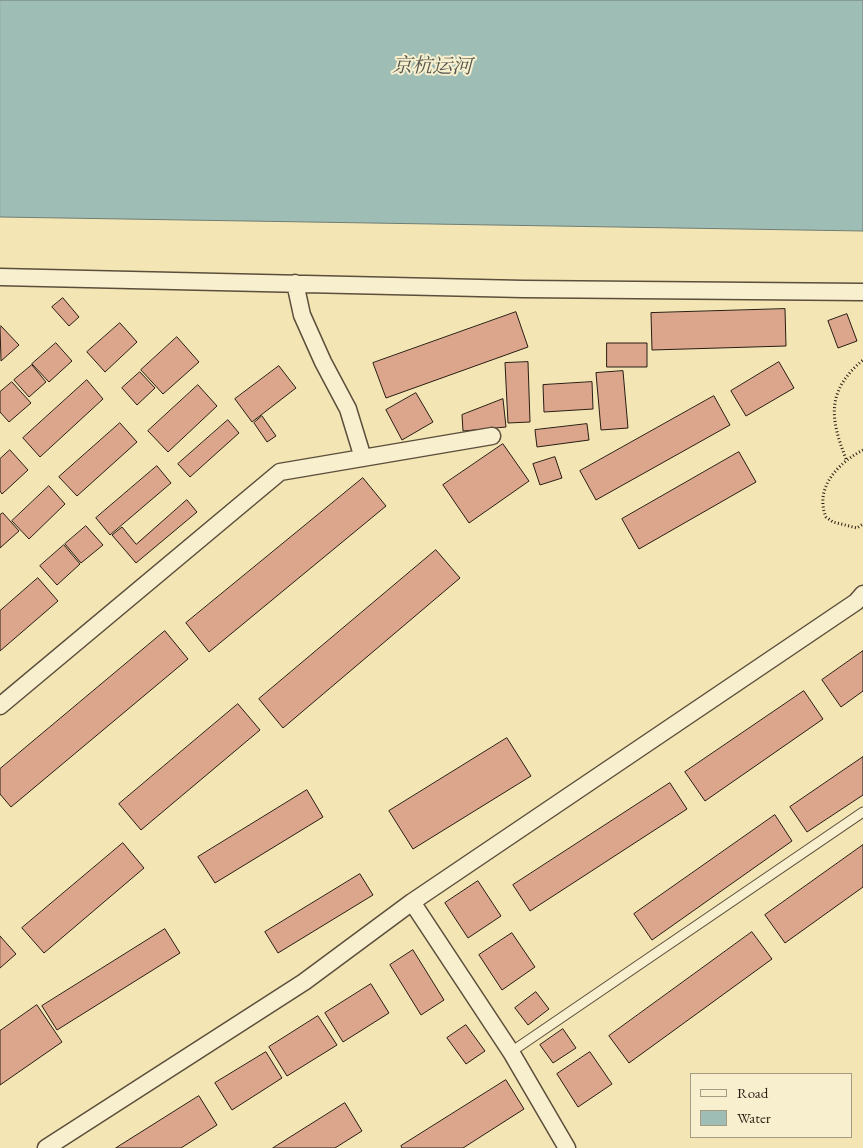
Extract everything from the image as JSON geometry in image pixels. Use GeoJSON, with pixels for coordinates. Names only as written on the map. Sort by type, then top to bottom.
{"type":"FeatureCollection","features":[{"type":"Feature","properties":{"kind":"street"},"geometry":{"type":"LineString","coordinates":[[0,276],[522,288],[863,292]]}},
{"type":"Feature","properties":{"kind":"street"},"geometry":{"type":"LineString","coordinates":[[295,283],[302,314],[323,362],[348,409],[363,458]]}},
{"type":"Feature","properties":{"kind":"street"},"geometry":{"type":"LineString","coordinates":[[0,706],[280,472],[492,436]]}},
{"type":"Feature","properties":{"kind":"street"},"geometry":{"type":"LineString","coordinates":[[46,1148],[304,982],[412,902],[848,608],[863,594]]}},
{"type":"Feature","properties":{"kind":"street"},"geometry":{"type":"LineString","coordinates":[[412,902],[511,1052],[567,1148]]}},
{"type":"Feature","properties":{"kind":"lane"},"geometry":{"type":"LineString","coordinates":[[511,1052],[863,812]]}},
{"type":"Feature","properties":{"kind":"path"},"geometry":{"type":"LineString","coordinates":[[846,459],[838,439],[834,403],[845,378],[863,360]]}},
{"type":"Feature","properties":{"kind":"path"},"geometry":{"type":"LineString","coordinates":[[863,450],[846,459],[827,482],[821,495],[822,508],[826,517],[833,522],[857,528],[863,524]]}},
{"type":"Feature","properties":{"kind":"water","name":"京杭运河"},"geometry":{"type":"Polygon","coordinates":[[[0,0],[863,0],[863,231],[0,217],[0,0]]]}},
{"type":"Feature","properties":{"kind":"building"},"geometry":{"type":"Polygon","coordinates":[[[63,298],[79,317],[69,326],[52,307],[63,298]]]}},
{"type":"Feature","properties":{"kind":"building"},"geometry":{"type":"Polygon","coordinates":[[[785,309],[786,346],[652,350],[651,313],[785,309]]]}},
{"type":"Feature","properties":{"kind":"building"},"geometry":{"type":"Polygon","coordinates":[[[516,312],[528,347],[386,398],[373,363],[516,312]]]}},
{"type":"Feature","properties":{"kind":"building"},"geometry":{"type":"Polygon","coordinates":[[[847,314],[857,341],[838,348],[828,321],[847,314]]]}},
{"type":"Feature","properties":{"kind":"building"},"geometry":{"type":"Polygon","coordinates":[[[120,323],[137,342],[105,372],[87,352],[120,323]]]}},
{"type":"Feature","properties":{"kind":"building"},"geometry":{"type":"Polygon","coordinates":[[[0,327],[19,345],[1,361],[0,327]]]}},
{"type":"Feature","properties":{"kind":"building"},"geometry":{"type":"Polygon","coordinates":[[[177,337],[199,362],[163,394],[141,370],[177,337]]]}},
{"type":"Feature","properties":{"kind":"building"},"geometry":{"type":"Polygon","coordinates":[[[56,343],[72,361],[49,382],[32,364],[56,343]]]}},
{"type":"Feature","properties":{"kind":"building"},"geometry":{"type":"Polygon","coordinates":[[[607,343],[647,343],[647,367],[607,367],[607,343]]]}},
{"type":"Feature","properties":{"kind":"building"},"geometry":{"type":"Polygon","coordinates":[[[528,362],[530,422],[508,423],[505,363],[528,362]]]}},
{"type":"Feature","properties":{"kind":"building"},"geometry":{"type":"Polygon","coordinates":[[[779,362],[794,388],[746,416],[731,391],[779,362]]]}},
{"type":"Feature","properties":{"kind":"building"},"geometry":{"type":"Polygon","coordinates":[[[32,365],[46,382],[29,397],[14,380],[32,365]]]}},
{"type":"Feature","properties":{"kind":"building"},"geometry":{"type":"Polygon","coordinates":[[[279,366],[296,388],[252,422],[235,399],[279,366]]]}},
{"type":"Feature","properties":{"kind":"building"},"geometry":{"type":"Polygon","coordinates":[[[623,371],[628,428],[601,430],[596,373],[623,371]]]}},
{"type":"Feature","properties":{"kind":"building"},"geometry":{"type":"Polygon","coordinates":[[[140,372],[155,388],[137,405],[122,388],[140,372]]]}},
{"type":"Feature","properties":{"kind":"building"},"geometry":{"type":"Polygon","coordinates":[[[87,380],[103,399],[40,457],[23,438],[87,380]]]}},
{"type":"Feature","properties":{"kind":"building"},"geometry":{"type":"Polygon","coordinates":[[[12,382],[31,403],[9,422],[0,412],[0,392],[12,382]]]}},
{"type":"Feature","properties":{"kind":"building"},"geometry":{"type":"Polygon","coordinates":[[[592,382],[593,409],[544,412],[543,385],[592,382]]]}},
{"type":"Feature","properties":{"kind":"building"},"geometry":{"type":"Polygon","coordinates":[[[198,385],[217,406],[168,452],[148,431],[198,385]]]}},
{"type":"Feature","properties":{"kind":"building"},"geometry":{"type":"Polygon","coordinates":[[[416,393],[433,422],[402,440],[386,410],[416,393]]]}},
{"type":"Feature","properties":{"kind":"building"},"geometry":{"type":"Polygon","coordinates":[[[714,396],[730,425],[596,500],[580,471],[714,396]]]}},
{"type":"Feature","properties":{"kind":"building"},"geometry":{"type":"Polygon","coordinates":[[[503,399],[506,427],[463,431],[462,415],[503,399]]]}},
{"type":"Feature","properties":{"kind":"building"},"geometry":{"type":"Polygon","coordinates":[[[262,416],[276,436],[267,442],[254,423],[262,416]]]}},
{"type":"Feature","properties":{"kind":"building"},"geometry":{"type":"Polygon","coordinates":[[[228,420],[239,433],[190,477],[178,464],[228,420]]]}},
{"type":"Feature","properties":{"kind":"building"},"geometry":{"type":"Polygon","coordinates":[[[120,423],[137,442],[77,496],[59,477],[120,423]]]}},
{"type":"Feature","properties":{"kind":"building"},"geometry":{"type":"Polygon","coordinates":[[[587,424],[589,440],[537,447],[535,430],[587,424]]]}},
{"type":"Feature","properties":{"kind":"building"},"geometry":{"type":"Polygon","coordinates":[[[503,444],[529,481],[469,523],[443,485],[503,444]]]}},
{"type":"Feature","properties":{"kind":"building"},"geometry":{"type":"Polygon","coordinates":[[[10,450],[28,470],[2,494],[0,491],[0,459],[10,450]]]}},
{"type":"Feature","properties":{"kind":"building"},"geometry":{"type":"Polygon","coordinates":[[[739,452],[756,482],[639,549],[622,519],[739,452]]]}},
{"type":"Feature","properties":{"kind":"building"},"geometry":{"type":"Polygon","coordinates":[[[555,457],[562,478],[540,485],[533,464],[555,457]]]}},
{"type":"Feature","properties":{"kind":"building"},"geometry":{"type":"Polygon","coordinates":[[[157,466],[171,483],[110,535],[96,518],[157,466]]]}},
{"type":"Feature","properties":{"kind":"building"},"geometry":{"type":"Polygon","coordinates":[[[363,478],[386,506],[209,652],[186,623],[363,478]]]}},
{"type":"Feature","properties":{"kind":"building"},"geometry":{"type":"Polygon","coordinates":[[[49,486],[65,504],[29,539],[12,521],[49,486]]]}},
{"type":"Feature","properties":{"kind":"building"},"geometry":{"type":"Polygon","coordinates":[[[187,500],[197,512],[136,563],[112,535],[122,527],[136,544],[187,500]]]}},
{"type":"Feature","properties":{"kind":"building"},"geometry":{"type":"Polygon","coordinates":[[[3,513],[19,531],[0,548],[0,515],[3,513]]]}},
{"type":"Feature","properties":{"kind":"building"},"geometry":{"type":"Polygon","coordinates":[[[86,526],[103,545],[81,563],[65,544],[86,526]]]}},
{"type":"Feature","properties":{"kind":"building"},"geometry":{"type":"Polygon","coordinates":[[[64,545],[80,564],[57,585],[40,566],[64,545]]]}},
{"type":"Feature","properties":{"kind":"building"},"geometry":{"type":"Polygon","coordinates":[[[436,550],[460,578],[283,728],[259,699],[436,550]]]}},
{"type":"Feature","properties":{"kind":"building"},"geometry":{"type":"Polygon","coordinates":[[[38,578],[58,601],[0,651],[0,611],[38,578]]]}},
{"type":"Feature","properties":{"kind":"building"},"geometry":{"type":"Polygon","coordinates":[[[165,631],[188,659],[11,807],[0,794],[0,769],[165,631]]]}},
{"type":"Feature","properties":{"kind":"building"},"geometry":{"type":"Polygon","coordinates":[[[863,651],[863,691],[841,707],[822,680],[863,651]]]}},
{"type":"Feature","properties":{"kind":"building"},"geometry":{"type":"Polygon","coordinates":[[[804,691],[823,719],[705,801],[685,772],[804,691]]]}},
{"type":"Feature","properties":{"kind":"building"},"geometry":{"type":"Polygon","coordinates":[[[238,704],[260,730],[141,830],[119,804],[238,704]]]}},
{"type":"Feature","properties":{"kind":"building"},"geometry":{"type":"Polygon","coordinates":[[[507,738],[531,776],[413,849],[389,811],[507,738]]]}},
{"type":"Feature","properties":{"kind":"building"},"geometry":{"type":"Polygon","coordinates":[[[863,757],[863,795],[807,832],[790,807],[863,757]]]}},
{"type":"Feature","properties":{"kind":"building"},"geometry":{"type":"Polygon","coordinates":[[[670,783],[687,809],[530,911],[513,885],[670,783]]]}},
{"type":"Feature","properties":{"kind":"building"},"geometry":{"type":"Polygon","coordinates":[[[307,790],[323,817],[215,883],[198,857],[307,790]]]}},
{"type":"Feature","properties":{"kind":"building"},"geometry":{"type":"Polygon","coordinates":[[[775,815],[792,841],[652,940],[634,914],[775,815]]]}},
{"type":"Feature","properties":{"kind":"building"},"geometry":{"type":"Polygon","coordinates":[[[123,843],[144,868],[44,953],[22,928],[123,843]]]}},
{"type":"Feature","properties":{"kind":"building"},"geometry":{"type":"Polygon","coordinates":[[[863,845],[863,887],[785,943],[765,915],[863,845]]]}},
{"type":"Feature","properties":{"kind":"building"},"geometry":{"type":"Polygon","coordinates":[[[360,874],[373,895],[278,953],[265,932],[360,874]]]}},
{"type":"Feature","properties":{"kind":"building"},"geometry":{"type":"Polygon","coordinates":[[[478,881],[501,916],[468,938],[445,903],[478,881]]]}},
{"type":"Feature","properties":{"kind":"building"},"geometry":{"type":"Polygon","coordinates":[[[165,929],[180,953],[57,1030],[42,1006],[165,929]]]}},
{"type":"Feature","properties":{"kind":"building"},"geometry":{"type":"Polygon","coordinates":[[[752,932],[772,959],[629,1063],[609,1036],[752,932]]]}},
{"type":"Feature","properties":{"kind":"building"},"geometry":{"type":"Polygon","coordinates":[[[512,933],[535,967],[502,990],[479,955],[512,933]]]}},
{"type":"Feature","properties":{"kind":"building"},"geometry":{"type":"Polygon","coordinates":[[[0,936],[16,954],[0,968],[0,936]]]}},
{"type":"Feature","properties":{"kind":"building"},"geometry":{"type":"Polygon","coordinates":[[[413,950],[444,1000],[421,1015],[390,965],[413,950]]]}},
{"type":"Feature","properties":{"kind":"building"},"geometry":{"type":"Polygon","coordinates":[[[371,984],[389,1013],[343,1042],[325,1013],[371,984]]]}},
{"type":"Feature","properties":{"kind":"building"},"geometry":{"type":"Polygon","coordinates":[[[536,992],[549,1009],[528,1025],[515,1008],[536,992]]]}},
{"type":"Feature","properties":{"kind":"building"},"geometry":{"type":"Polygon","coordinates":[[[37,1005],[62,1042],[0,1085],[0,1031],[37,1005]]]}},
{"type":"Feature","properties":{"kind":"building"},"geometry":{"type":"Polygon","coordinates":[[[318,1016],[337,1045],[287,1076],[269,1047],[318,1016]]]}},
{"type":"Feature","properties":{"kind":"building"},"geometry":{"type":"Polygon","coordinates":[[[466,1025],[485,1051],[466,1064],[447,1038],[466,1025]]]}},
{"type":"Feature","properties":{"kind":"building"},"geometry":{"type":"Polygon","coordinates":[[[563,1029],[576,1048],[553,1063],[540,1045],[563,1029]]]}},
{"type":"Feature","properties":{"kind":"building"},"geometry":{"type":"Polygon","coordinates":[[[266,1052],[282,1078],[232,1110],[215,1083],[266,1052]]]}},
{"type":"Feature","properties":{"kind":"building"},"geometry":{"type":"Polygon","coordinates":[[[590,1052],[612,1084],[578,1107],[557,1074],[590,1052]]]}},
{"type":"Feature","properties":{"kind":"building"},"geometry":{"type":"Polygon","coordinates":[[[506,1080],[524,1109],[463,1148],[402,1148],[401,1146],[506,1080]]]}},
{"type":"Feature","properties":{"kind":"building"},"geometry":{"type":"Polygon","coordinates":[[[199,1096],[217,1125],[181,1148],[116,1148],[199,1096]]]}},
{"type":"Feature","properties":{"kind":"building"},"geometry":{"type":"Polygon","coordinates":[[[345,1103],[362,1131],[335,1148],[273,1148],[345,1103]]]}}]}
